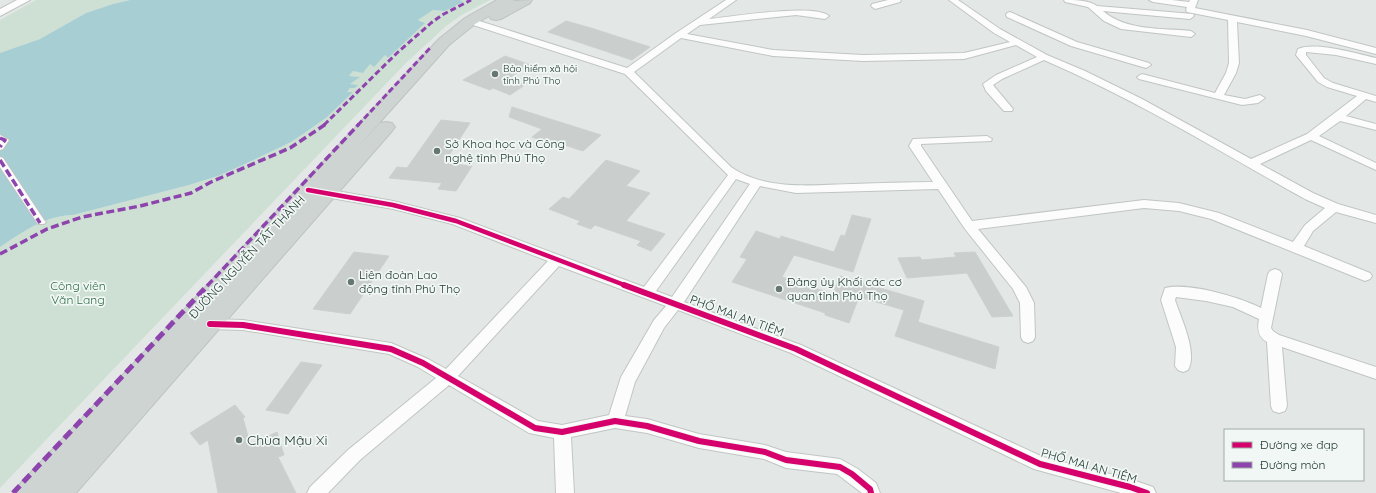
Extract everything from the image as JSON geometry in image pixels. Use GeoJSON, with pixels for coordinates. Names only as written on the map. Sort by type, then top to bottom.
{"type":"FeatureCollection","features":[{"type":"Feature","properties":{"kind":"main road","name":"ĐƯỜNG NGUYỄN TẤT THÀNH"},"geometry":{"type":"LineString","coordinates":[[58,493],[210,324],[317,192],[444,42],[507,0]]}},
{"type":"Feature","properties":{"kind":"main road","name":"ĐƯỜNG NGUYỄN TẤT THÀNH"},"geometry":{"type":"LineString","coordinates":[[476,22],[525,0]]}},
{"type":"Feature","properties":{"kind":"main road","name":"ĐƯỜNG NGUYỄN TẤT THÀNH"},"geometry":{"type":"LineString","coordinates":[[30,493],[317,192]]}},
{"type":"Feature","properties":{"kind":"street"},"geometry":{"type":"LineString","coordinates":[[0,13],[24,0]]}},
{"type":"Feature","properties":{"kind":"street"},"geometry":{"type":"LineString","coordinates":[[628,72],[678,35],[732,0]]}},
{"type":"Feature","properties":{"kind":"street"},"geometry":{"type":"LineString","coordinates":[[875,6],[897,0]]}},
{"type":"Feature","properties":{"kind":"street"},"geometry":{"type":"LineString","coordinates":[[953,0],[997,30],[1044,57],[1138,101],[1308,196],[1334,207],[1376,219]]}},
{"type":"Feature","properties":{"kind":"street"},"geometry":{"type":"LineString","coordinates":[[1068,0],[1091,5],[1107,19],[1124,27],[1191,34]]}},
{"type":"Feature","properties":{"kind":"street"},"geometry":{"type":"LineString","coordinates":[[1153,0],[1193,2],[1190,10],[1307,33],[1376,51]]}},
{"type":"Feature","properties":{"kind":"street"},"geometry":{"type":"LineString","coordinates":[[1096,8],[1190,16]]}},
{"type":"Feature","properties":{"kind":"street"},"geometry":{"type":"LineString","coordinates":[[698,23],[796,12],[825,16]]}},
{"type":"Feature","properties":{"kind":"street"},"geometry":{"type":"LineString","coordinates":[[1010,15],[1092,51],[1146,65]]}},
{"type":"Feature","properties":{"kind":"street"},"geometry":{"type":"LineString","coordinates":[[1218,97],[1231,73],[1234,63],[1232,18]]}},
{"type":"Feature","properties":{"kind":"street"},"geometry":{"type":"LineString","coordinates":[[476,22],[628,72],[695,136],[720,164],[734,174],[757,182],[796,189],[940,185]]}},
{"type":"Feature","properties":{"kind":"street"},"geometry":{"type":"LineString","coordinates":[[678,35],[773,53],[863,58],[932,58],[964,56],[1019,42]]}},
{"type":"Feature","properties":{"kind":"street"},"geometry":{"type":"LineString","coordinates":[[1376,61],[1336,52],[1305,49],[1301,51],[1301,54],[1321,80],[1330,85],[1376,99]]}},
{"type":"Feature","properties":{"kind":"street"},"geometry":{"type":"LineString","coordinates":[[1008,109],[990,89],[988,84],[999,77],[1044,57]]}},
{"type":"Feature","properties":{"kind":"street"},"geometry":{"type":"LineString","coordinates":[[1142,77],[1246,103],[1254,102],[1260,98]]}},
{"type":"Feature","properties":{"kind":"street"},"geometry":{"type":"LineString","coordinates":[[1250,164],[1311,136],[1364,96]]}},
{"type":"Feature","properties":{"kind":"street"},"geometry":{"type":"LineString","coordinates":[[1338,117],[1376,127]]}},
{"type":"Feature","properties":{"kind":"street"},"geometry":{"type":"LineString","coordinates":[[1311,136],[1376,167]]}},
{"type":"Feature","properties":{"kind":"street"},"geometry":{"type":"LineString","coordinates":[[0,138],[5,140],[0,147]]}},
{"type":"Feature","properties":{"kind":"street"},"geometry":{"type":"LineString","coordinates":[[987,139],[917,141],[915,146],[969,226],[1019,287],[1027,303],[1028,337]]}},
{"type":"Feature","properties":{"kind":"street"},"geometry":{"type":"LineString","coordinates":[[0,160],[41,222]]}},
{"type":"Feature","properties":{"kind":"street"},"geometry":{"type":"LineString","coordinates":[[647,293],[734,174]]}},
{"type":"Feature","properties":{"kind":"street"},"geometry":{"type":"LineString","coordinates":[[615,422],[627,381],[659,324],[675,304],[757,182]]}},
{"type":"Feature","properties":{"kind":"street","name":"PHỐ MAI AN TIÊM"},"geometry":{"type":"LineString","coordinates":[[317,192],[393,205],[456,221],[796,349],[1040,464],[1128,490],[1147,493]]}},
{"type":"Feature","properties":{"kind":"street"},"geometry":{"type":"LineString","coordinates":[[969,226],[1144,204],[1179,207],[1215,216],[1365,276]]}},
{"type":"Feature","properties":{"kind":"street"},"geometry":{"type":"LineString","coordinates":[[1296,248],[1309,228],[1334,207]]}},
{"type":"Feature","properties":{"kind":"street"},"geometry":{"type":"LineString","coordinates":[[316,493],[354,455],[448,377],[557,260]]}},
{"type":"Feature","properties":{"kind":"street"},"geometry":{"type":"LineString","coordinates":[[1275,274],[1264,328],[1267,335],[1274,339],[1376,372]]}},
{"type":"Feature","properties":{"kind":"street"},"geometry":{"type":"LineString","coordinates":[[1183,366],[1183,347],[1168,300],[1170,292],[1182,292],[1241,304],[1267,317]]}},
{"type":"Feature","properties":{"kind":"street"},"geometry":{"type":"LineString","coordinates":[[210,324],[243,325],[391,349],[423,362],[535,428],[562,432],[615,422],[647,426],[699,441],[765,452],[786,460],[840,467],[852,474],[870,490],[871,493]]}},
{"type":"Feature","properties":{"kind":"street"},"geometry":{"type":"LineString","coordinates":[[1274,339],[1279,406]]}},
{"type":"Feature","properties":{"kind":"street"},"geometry":{"type":"LineString","coordinates":[[562,432],[565,493]]}},
{"type":"Feature","properties":{"kind":"green space"},"geometry":{"type":"Polygon","coordinates":[[[36,0],[130,0],[86,13],[40,39],[0,53],[0,20],[36,0]]]}},
{"type":"Feature","properties":{"kind":"green space","name":"Công viên Văn Lang"},"geometry":{"type":"Polygon","coordinates":[[[460,0],[490,0],[463,14],[446,26],[405,64],[0,488],[0,247],[34,226],[53,218],[73,215],[218,176],[291,142],[326,118],[352,92],[346,93],[350,88],[355,88],[357,85],[350,84],[359,77],[349,76],[353,71],[363,73],[370,64],[385,55],[388,58],[423,21],[418,20],[433,10],[445,11],[462,2],[460,0]]]}},
{"type":"Feature","properties":{"kind":"water"},"geometry":{"type":"Polygon","coordinates":[[[130,0],[460,0],[463,2],[445,11],[433,10],[418,20],[425,23],[388,58],[385,55],[374,67],[370,64],[363,73],[353,71],[349,76],[360,77],[350,84],[358,85],[355,88],[350,88],[347,92],[353,92],[326,118],[291,142],[218,176],[73,215],[53,218],[34,226],[0,247],[0,53],[40,39],[86,13],[130,0]]]}},
{"type":"Feature","properties":{"kind":"building"},"geometry":{"type":"Polygon","coordinates":[[[566,21],[650,47],[632,60],[548,32],[566,21]]]}},
{"type":"Feature","properties":{"kind":"building"},"geometry":{"type":"Polygon","coordinates":[[[505,56],[531,65],[507,79],[525,85],[510,95],[493,88],[490,90],[463,80],[505,56]]]}},
{"type":"Feature","properties":{"kind":"building"},"geometry":{"type":"Polygon","coordinates":[[[512,107],[601,135],[583,151],[549,140],[546,142],[532,137],[542,129],[509,117],[512,107]]]}},
{"type":"Feature","properties":{"kind":"building","name":"Sở Khoa học và Công nghệ tỉnh Phú Thọ"},"geometry":{"type":"Polygon","coordinates":[[[441,120],[470,123],[444,163],[472,166],[456,191],[438,189],[442,183],[389,178],[397,167],[407,168],[441,120]]]}},
{"type":"Feature","properties":{"kind":"building"},"geometry":{"type":"Polygon","coordinates":[[[606,160],[640,171],[626,186],[650,193],[626,221],[665,234],[651,251],[637,245],[641,241],[595,225],[591,229],[577,224],[580,221],[549,209],[563,197],[569,199],[606,160]]]}},
{"type":"Feature","properties":{"kind":"building"},"geometry":{"type":"Polygon","coordinates":[[[852,215],[871,219],[853,272],[794,255],[782,277],[833,294],[840,276],[924,301],[918,322],[999,347],[995,369],[895,336],[904,310],[859,297],[849,323],[825,315],[825,313],[732,282],[747,259],[740,257],[756,231],[780,239],[781,236],[834,252],[841,235],[845,236],[852,215]]]}},
{"type":"Feature","properties":{"kind":"building","name":"Liên đoàn Lao động tỉnh Phú Thọ"},"geometry":{"type":"Polygon","coordinates":[[[354,252],[389,256],[350,314],[313,309],[354,252]]]}},
{"type":"Feature","properties":{"kind":"building"},"geometry":{"type":"Polygon","coordinates":[[[975,252],[1013,316],[992,317],[967,273],[907,278],[898,258],[920,257],[922,260],[956,257],[954,253],[975,252]]]}},
{"type":"Feature","properties":{"kind":"building"},"geometry":{"type":"Polygon","coordinates":[[[301,362],[322,365],[288,414],[266,410],[301,362]]]}},
{"type":"Feature","properties":{"kind":"building"},"geometry":{"type":"Polygon","coordinates":[[[235,405],[245,417],[243,418],[250,444],[277,432],[284,455],[278,457],[296,493],[218,493],[208,440],[200,445],[190,433],[235,405]]]}},
{"type":"Feature","properties":{"kind":"marked path"},"geometry":{"type":"LineString","coordinates":[[0,254],[47,229],[82,217],[140,206],[191,193],[211,182],[290,148],[326,124],[397,53],[431,23],[442,15],[471,0]]}},
{"type":"Feature","properties":{"kind":"marked path"},"geometry":{"type":"LineString","coordinates":[[13,493],[431,47]]}},
{"type":"Feature","properties":{"kind":"marked path"},"geometry":{"type":"LineString","coordinates":[[0,138],[5,140],[0,147]]}},
{"type":"Feature","properties":{"kind":"marked path"},"geometry":{"type":"LineString","coordinates":[[0,160],[40,223]]}},
{"type":"Feature","properties":{"kind":"cycle path"},"geometry":{"type":"LineString","coordinates":[[308,190],[393,205],[456,221],[796,349],[1040,464],[1130,487],[1147,493]]}},
{"type":"Feature","properties":{"kind":"cycle path"},"geometry":{"type":"LineString","coordinates":[[210,324],[243,325],[391,349],[423,363],[535,428],[562,432],[615,421],[647,426],[699,441],[765,452],[786,460],[840,467],[852,474],[870,489],[871,493]]}},
{"type":"Feature","properties":{"kind":"place","name":"Bảo hiểm xã hội tỉnh Phú Thọ"},"geometry":{"type":"Point","coordinates":[495,74]}},
{"type":"Feature","properties":{"kind":"place","name":"Sở Khoa học và Công nghệ tỉnh Phú Thọ"},"geometry":{"type":"Point","coordinates":[437,151]}},
{"type":"Feature","properties":{"kind":"place","name":"Liên đoàn Lao động tỉnh Phú Thọ"},"geometry":{"type":"Point","coordinates":[351,282]}},
{"type":"Feature","properties":{"kind":"place","name":"Đảng ủy Khối các cơ quan tỉnh Phú Thọ"},"geometry":{"type":"Point","coordinates":[779,289]}},
{"type":"Feature","properties":{"kind":"place","name":"Chùa Mậu Xi"},"geometry":{"type":"Point","coordinates":[239,440]}}]}
